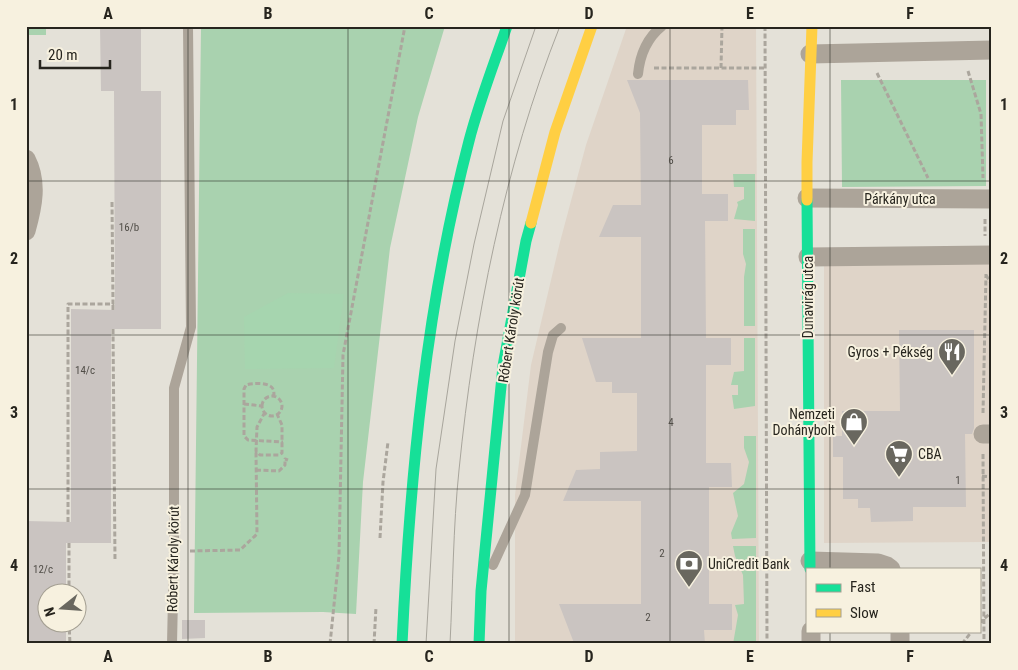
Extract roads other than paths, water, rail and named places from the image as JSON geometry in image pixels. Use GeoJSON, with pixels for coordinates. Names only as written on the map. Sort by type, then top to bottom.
{"type":"FeatureCollection","features":[{"type":"Feature","properties":{"kind":"main road"},"geometry":{"type":"LineString","coordinates":[[402,644],[412,476],[426,357],[444,251],[473,123],[508,26]]}},
{"type":"Feature","properties":{"kind":"main road","name":"Róbert Károly körút"},"geometry":{"type":"LineString","coordinates":[[479,644],[481,591],[503,366],[526,240],[554,132],[592,26]]}},
{"type":"Feature","properties":{"kind":"main road","name":"Dunavirág utca"},"geometry":{"type":"LineString","coordinates":[[810,565],[807,198],[812,26]]}},
{"type":"Feature","properties":{"kind":"street"},"geometry":{"type":"LineString","coordinates":[[810,54],[992,50]]}},
{"type":"Feature","properties":{"kind":"street"},"geometry":{"type":"LineString","coordinates":[[26,159],[34,181],[32,208],[26,230]]}},
{"type":"Feature","properties":{"kind":"street","name":"Párkány utca"},"geometry":{"type":"LineString","coordinates":[[807,198],[988,199]]}},
{"type":"Feature","properties":{"kind":"street"},"geometry":{"type":"LineString","coordinates":[[808,256],[989,255]]}},
{"type":"Feature","properties":{"kind":"street"},"geometry":{"type":"LineString","coordinates":[[810,565],[878,563],[889,568]]}},
{"type":"Feature","properties":{"kind":"lane","name":"Róbert Károly körút"},"geometry":{"type":"LineString","coordinates":[[172,644],[174,388],[191,327],[188,26]]}},
{"type":"Feature","properties":{"kind":"lane"},"geometry":{"type":"LineString","coordinates":[[639,71],[643,48],[662,26]]}},
{"type":"Feature","properties":{"kind":"lane"},"geometry":{"type":"LineString","coordinates":[[481,591],[524,495],[548,352],[553,335],[561,328]]}},
{"type":"Feature","properties":{"kind":"tram line"},"geometry":{"type":"LineString","coordinates":[[426,644],[436,469],[455,341],[474,244],[503,121],[536,26]]}},
{"type":"Feature","properties":{"kind":"tram line"},"geometry":{"type":"LineString","coordinates":[[450,644],[457,492],[473,357],[494,245],[507,189],[540,79],[560,26]]}},
{"type":"Feature","properties":{"kind":"place","name":"Gyros + Pékség"},"geometry":{"type":"Point","coordinates":[952,376]}},
{"type":"Feature","properties":{"kind":"place","name":"Nemzeti Dohánybolt"},"geometry":{"type":"Point","coordinates":[854,446]}},
{"type":"Feature","properties":{"kind":"place","name":"CBA"},"geometry":{"type":"Point","coordinates":[899,478]}},
{"type":"Feature","properties":{"kind":"place","name":"UniCredit Bank"},"geometry":{"type":"Point","coordinates":[689,588]}}]}
